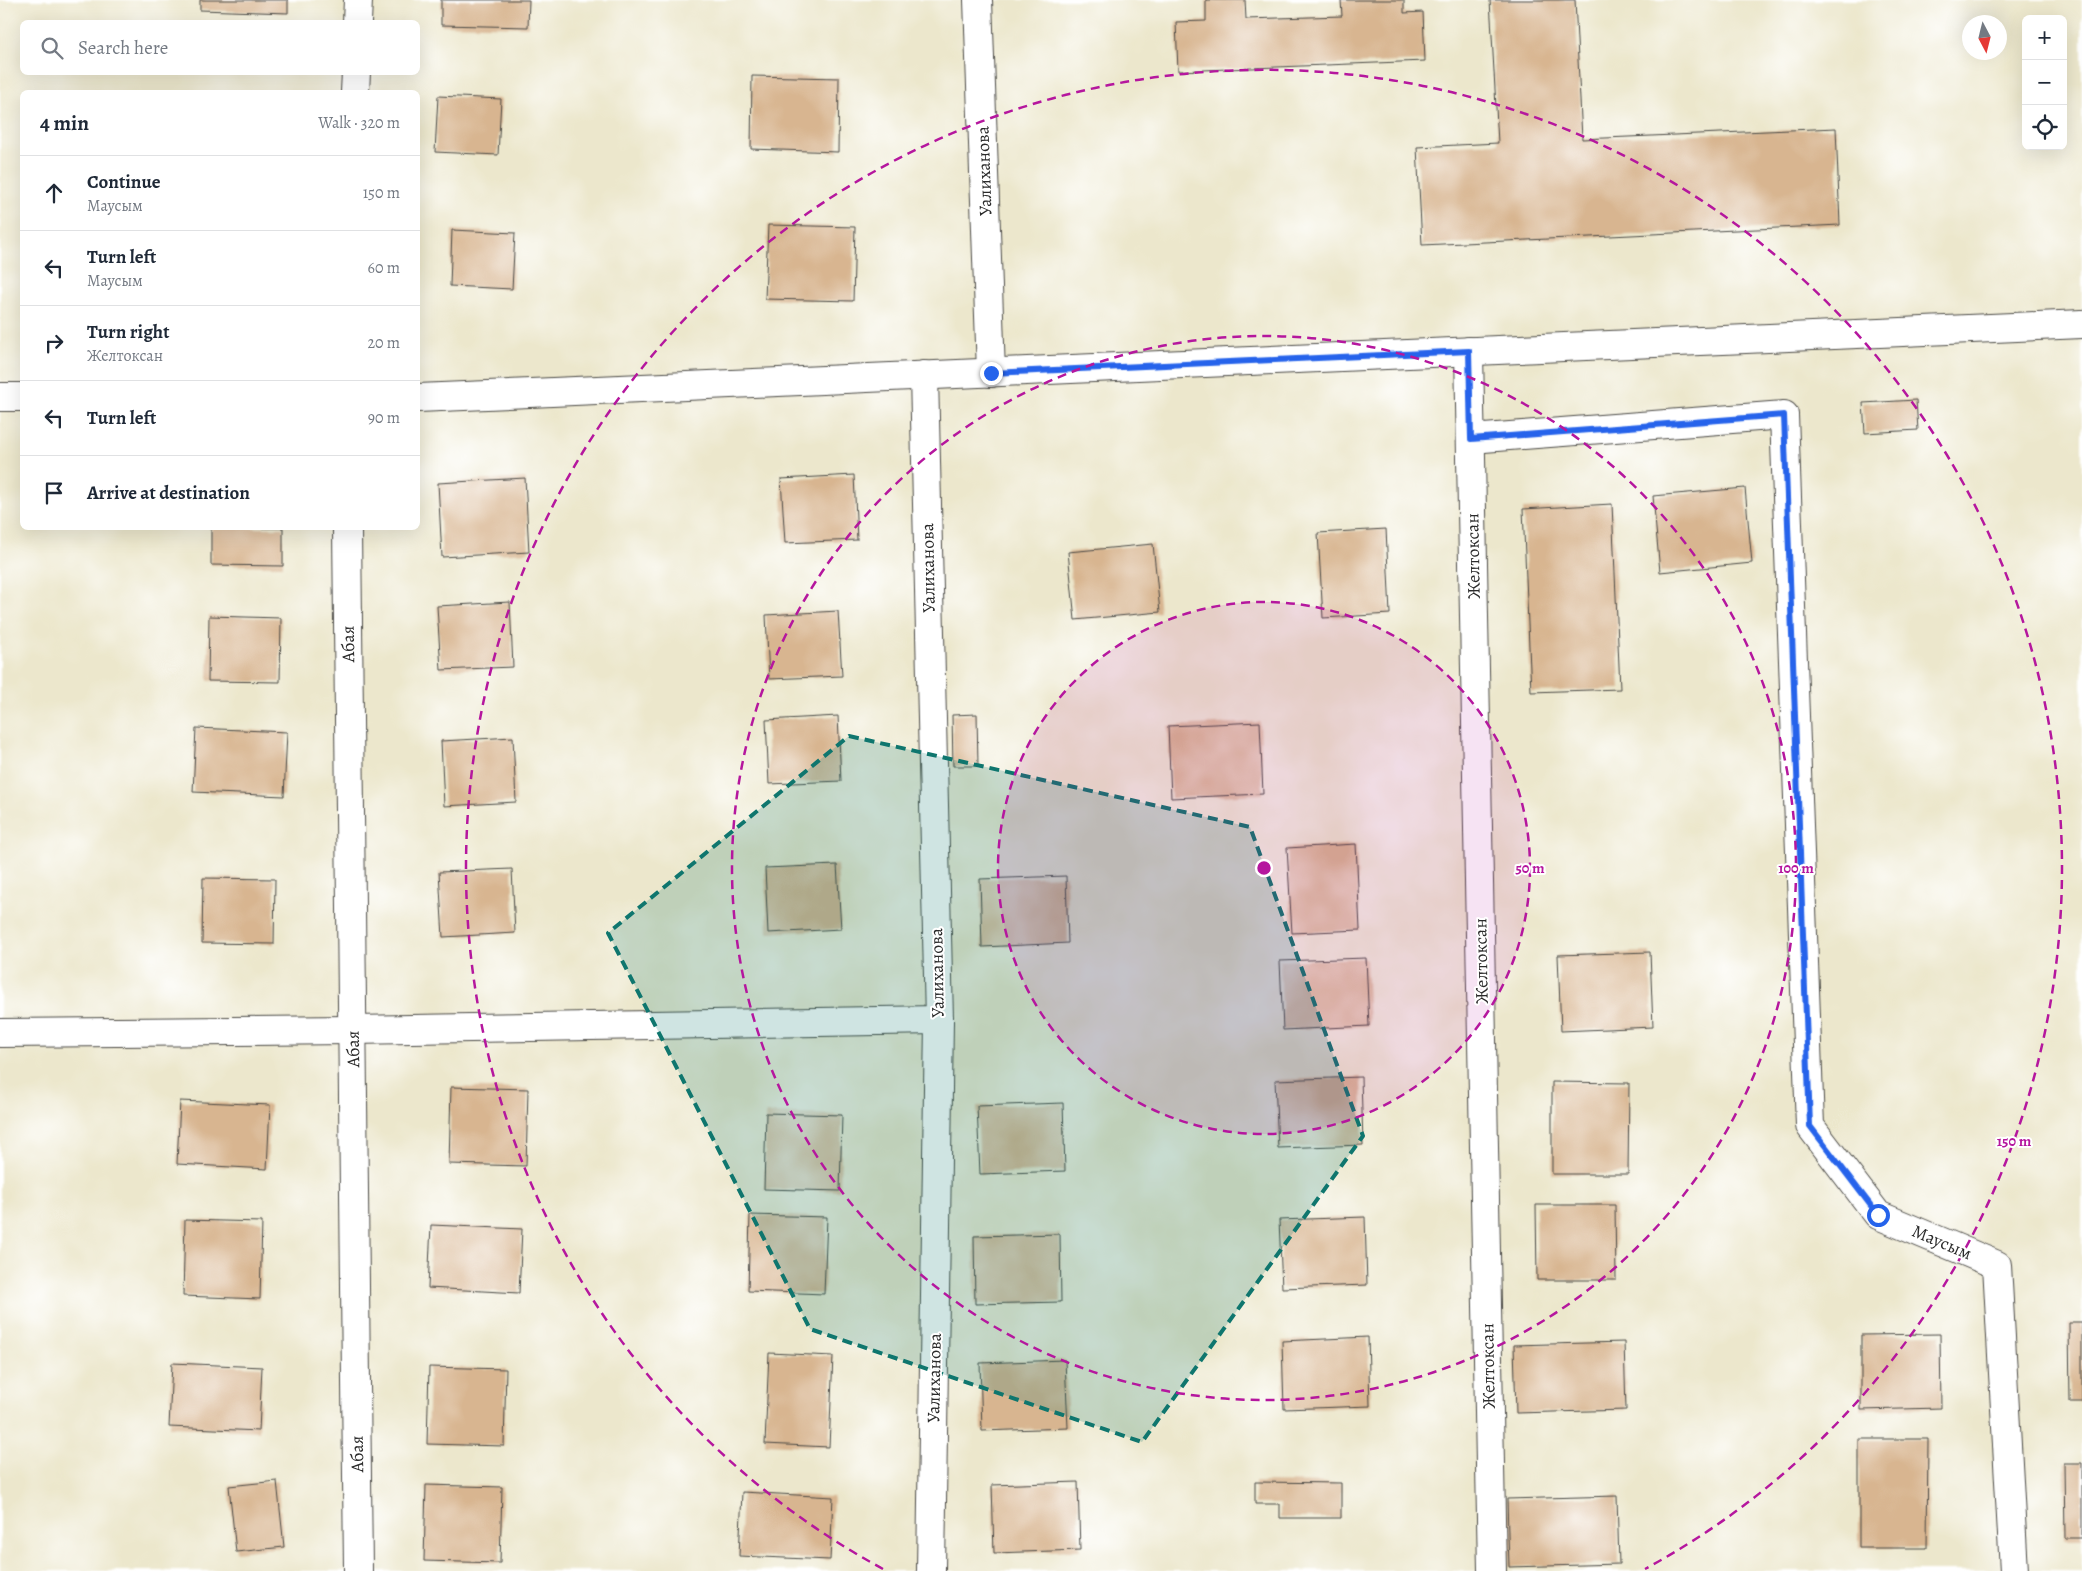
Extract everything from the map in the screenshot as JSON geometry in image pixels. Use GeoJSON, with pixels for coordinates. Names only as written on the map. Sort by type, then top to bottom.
{"type":"FeatureCollection","features":[{"type":"Feature","properties":{"kind":"street"},"geometry":{"type":"LineString","coordinates":[[357,20],[358,0]]}},
{"type":"Feature","properties":{"kind":"street","name":"Уалиханова"},"geometry":{"type":"LineString","coordinates":[[978,0],[991,373]]}},
{"type":"Feature","properties":{"kind":"street"},"geometry":{"type":"LineString","coordinates":[[355,90],[356,75]]}},
{"type":"Feature","properties":{"kind":"street"},"geometry":{"type":"LineString","coordinates":[[420,398],[2082,324]]}},
{"type":"Feature","properties":{"kind":"street","name":"Желтоксан"},"geometry":{"type":"LineString","coordinates":[[1469,351],[1492,1571]]}},
{"type":"Feature","properties":{"kind":"street","name":"Уалиханова"},"geometry":{"type":"LineString","coordinates":[[924,376],[939,1020],[931,1571]]}},
{"type":"Feature","properties":{"kind":"street"},"geometry":{"type":"LineString","coordinates":[[0,397],[20,397]]}},
{"type":"Feature","properties":{"kind":"street","name":"Маусым"},"geometry":{"type":"LineString","coordinates":[[1471,439],[1784,415],[1810,1126],[1878,1215],[1997,1265],[2014,1571]]}},
{"type":"Feature","properties":{"kind":"street","name":"Абая"},"geometry":{"type":"LineString","coordinates":[[347,530],[358,1571]]}},
{"type":"Feature","properties":{"kind":"street"},"geometry":{"type":"LineString","coordinates":[[0,1033],[352,1030],[939,1020]]}},
{"type":"Feature","properties":{"kind":"highlighted area"},"geometry":{"type":"Polygon","coordinates":[[[849,736],[1250,827],[1363,1136],[1142,1442],[810,1329],[608,933],[849,736]]]}},
{"type":"Feature","properties":{"kind":"building"},"geometry":{"type":"Polygon","coordinates":[[[200,0],[288,0],[288,13],[200,10],[200,0]]]}},
{"type":"Feature","properties":{"kind":"building"},"geometry":{"type":"Polygon","coordinates":[[[441,0],[529,0],[528,27],[441,25],[441,0]]]}},
{"type":"Feature","properties":{"kind":"building"},"geometry":{"type":"Polygon","coordinates":[[[1206,0],[1245,0],[1246,19],[1342,16],[1341,0],[1404,0],[1404,13],[1423,12],[1425,61],[1178,71],[1176,22],[1206,21],[1206,0]]]}},
{"type":"Feature","properties":{"kind":"building"},"geometry":{"type":"Polygon","coordinates":[[[1490,0],[1575,0],[1582,139],[1836,128],[1840,225],[1422,245],[1417,147],[1498,143],[1490,0]]]}},
{"type":"Feature","properties":{"kind":"building"},"geometry":{"type":"Polygon","coordinates":[[[752,76],[839,78],[838,152],[751,149],[752,76]]]}},
{"type":"Feature","properties":{"kind":"building"},"geometry":{"type":"Polygon","coordinates":[[[438,96],[501,99],[498,155],[435,152],[438,96]]]}},
{"type":"Feature","properties":{"kind":"building"},"geometry":{"type":"Polygon","coordinates":[[[768,225],[855,227],[853,301],[765,299],[768,225]]]}},
{"type":"Feature","properties":{"kind":"building"},"geometry":{"type":"Polygon","coordinates":[[[452,230],[515,233],[512,289],[450,286],[452,230]]]}},
{"type":"Feature","properties":{"kind":"building"},"geometry":{"type":"Polygon","coordinates":[[[1916,400],[1918,430],[1865,433],[1863,403],[1916,400]]]}},
{"type":"Feature","properties":{"kind":"building"},"geometry":{"type":"Polygon","coordinates":[[[854,475],[857,540],[785,543],[781,479],[854,475]]]}},
{"type":"Feature","properties":{"kind":"building"},"geometry":{"type":"Polygon","coordinates":[[[525,478],[529,552],[442,557],[438,483],[525,478]]]}},
{"type":"Feature","properties":{"kind":"building"},"geometry":{"type":"Polygon","coordinates":[[[1745,488],[1752,563],[1660,572],[1653,496],[1745,488]]]}},
{"type":"Feature","properties":{"kind":"building"},"geometry":{"type":"Polygon","coordinates":[[[1612,504],[1620,689],[1531,692],[1523,509],[1612,504]]]}},
{"type":"Feature","properties":{"kind":"building"},"geometry":{"type":"Polygon","coordinates":[[[1386,529],[1390,614],[1323,618],[1318,533],[1386,529]]]}},
{"type":"Feature","properties":{"kind":"building"},"geometry":{"type":"Polygon","coordinates":[[[211,530],[283,530],[283,566],[211,565],[211,530]]]}},
{"type":"Feature","properties":{"kind":"building"},"geometry":{"type":"Polygon","coordinates":[[[1153,544],[1160,612],[1075,620],[1068,552],[1153,544]]]}},
{"type":"Feature","properties":{"kind":"building"},"geometry":{"type":"Polygon","coordinates":[[[510,602],[513,667],[441,670],[437,606],[510,602]]]}},
{"type":"Feature","properties":{"kind":"building"},"geometry":{"type":"Polygon","coordinates":[[[838,611],[842,676],[769,679],[766,615],[838,611]]]}},
{"type":"Feature","properties":{"kind":"building"},"geometry":{"type":"Polygon","coordinates":[[[209,616],[281,618],[280,682],[208,681],[209,616]]]}},
{"type":"Feature","properties":{"kind":"building"},"geometry":{"type":"Polygon","coordinates":[[[977,714],[978,766],[953,766],[952,715],[977,714]]]}},
{"type":"Feature","properties":{"kind":"building"},"geometry":{"type":"Polygon","coordinates":[[[838,716],[841,781],[769,784],[766,720],[838,716]]]}},
{"type":"Feature","properties":{"kind":"building"},"geometry":{"type":"Polygon","coordinates":[[[1260,722],[1263,794],[1171,798],[1168,726],[1260,722]]]}},
{"type":"Feature","properties":{"kind":"building"},"geometry":{"type":"Polygon","coordinates":[[[196,728],[287,732],[284,796],[193,792],[196,728]]]}},
{"type":"Feature","properties":{"kind":"building"},"geometry":{"type":"Polygon","coordinates":[[[513,737],[516,802],[444,806],[441,741],[513,737]]]}},
{"type":"Feature","properties":{"kind":"building"},"geometry":{"type":"Polygon","coordinates":[[[1356,844],[1360,930],[1292,933],[1287,848],[1356,844]]]}},
{"type":"Feature","properties":{"kind":"building"},"geometry":{"type":"Polygon","coordinates":[[[837,865],[841,929],[768,933],[765,868],[837,865]]]}},
{"type":"Feature","properties":{"kind":"building"},"geometry":{"type":"Polygon","coordinates":[[[512,869],[515,933],[443,937],[439,872],[512,869]]]}},
{"type":"Feature","properties":{"kind":"building"},"geometry":{"type":"Polygon","coordinates":[[[1066,876],[1068,943],[982,947],[980,879],[1066,876]]]}},
{"type":"Feature","properties":{"kind":"building"},"geometry":{"type":"Polygon","coordinates":[[[203,878],[275,879],[274,944],[202,943],[203,878]]]}},
{"type":"Feature","properties":{"kind":"building"},"geometry":{"type":"Polygon","coordinates":[[[1650,952],[1653,1027],[1561,1031],[1558,955],[1650,952]]]}},
{"type":"Feature","properties":{"kind":"building"},"geometry":{"type":"Polygon","coordinates":[[[1366,958],[1369,1026],[1283,1030],[1280,961],[1366,958]]]}},
{"type":"Feature","properties":{"kind":"building"},"geometry":{"type":"Polygon","coordinates":[[[1361,1077],[1363,1145],[1278,1148],[1275,1080],[1361,1077]]]}},
{"type":"Feature","properties":{"kind":"building"},"geometry":{"type":"Polygon","coordinates":[[[1552,1082],[1629,1083],[1628,1174],[1552,1174],[1552,1082]]]}},
{"type":"Feature","properties":{"kind":"building"},"geometry":{"type":"Polygon","coordinates":[[[451,1087],[528,1089],[526,1166],[449,1164],[451,1087]]]}},
{"type":"Feature","properties":{"kind":"building"},"geometry":{"type":"Polygon","coordinates":[[[180,1101],[270,1105],[267,1169],[177,1164],[180,1101]]]}},
{"type":"Feature","properties":{"kind":"building"},"geometry":{"type":"Polygon","coordinates":[[[1063,1103],[1065,1171],[980,1174],[977,1106],[1063,1103]]]}},
{"type":"Feature","properties":{"kind":"building"},"geometry":{"type":"Polygon","coordinates":[[[766,1113],[842,1115],[840,1191],[764,1189],[766,1113]]]}},
{"type":"Feature","properties":{"kind":"building"},"geometry":{"type":"Polygon","coordinates":[[[1536,1205],[1615,1205],[1616,1280],[1537,1280],[1536,1205]]]}},
{"type":"Feature","properties":{"kind":"building"},"geometry":{"type":"Polygon","coordinates":[[[750,1215],[827,1217],[824,1294],[748,1291],[750,1215]]]}},
{"type":"Feature","properties":{"kind":"building"},"geometry":{"type":"Polygon","coordinates":[[[1365,1217],[1367,1285],[1282,1288],[1279,1220],[1365,1217]]]}},
{"type":"Feature","properties":{"kind":"building"},"geometry":{"type":"Polygon","coordinates":[[[185,1220],[262,1222],[260,1299],[183,1296],[185,1220]]]}},
{"type":"Feature","properties":{"kind":"building"},"geometry":{"type":"Polygon","coordinates":[[[431,1225],[522,1229],[519,1293],[428,1288],[431,1225]]]}},
{"type":"Feature","properties":{"kind":"building"},"geometry":{"type":"Polygon","coordinates":[[[1060,1234],[1061,1302],[975,1304],[974,1236],[1060,1234]]]}},
{"type":"Feature","properties":{"kind":"building"},"geometry":{"type":"Polygon","coordinates":[[[2069,1323],[2082,1323],[2082,1402],[2070,1402],[2069,1323]]]}},
{"type":"Feature","properties":{"kind":"building"},"geometry":{"type":"Polygon","coordinates":[[[1940,1334],[1941,1408],[1861,1410],[1861,1335],[1940,1334]]]}},
{"type":"Feature","properties":{"kind":"building"},"geometry":{"type":"Polygon","coordinates":[[[1368,1337],[1370,1406],[1284,1409],[1282,1341],[1368,1337]]]}},
{"type":"Feature","properties":{"kind":"building"},"geometry":{"type":"Polygon","coordinates":[[[1624,1342],[1626,1410],[1516,1413],[1514,1345],[1624,1342]]]}},
{"type":"Feature","properties":{"kind":"building"},"geometry":{"type":"Polygon","coordinates":[[[769,1353],[833,1356],[829,1447],[765,1444],[769,1353]]]}},
{"type":"Feature","properties":{"kind":"building"},"geometry":{"type":"Polygon","coordinates":[[[1065,1360],[1068,1428],[982,1431],[980,1363],[1065,1360]]]}},
{"type":"Feature","properties":{"kind":"building"},"geometry":{"type":"Polygon","coordinates":[[[172,1363],[262,1367],[259,1431],[169,1427],[172,1363]]]}},
{"type":"Feature","properties":{"kind":"building"},"geometry":{"type":"Polygon","coordinates":[[[429,1367],[506,1369],[504,1446],[427,1444],[429,1367]]]}},
{"type":"Feature","properties":{"kind":"building"},"geometry":{"type":"Polygon","coordinates":[[[1859,1439],[1928,1439],[1927,1548],[1859,1548],[1859,1439]]]}},
{"type":"Feature","properties":{"kind":"building"},"geometry":{"type":"Polygon","coordinates":[[[2064,1463],[2082,1463],[2082,1538],[2065,1538],[2064,1463]]]}},
{"type":"Feature","properties":{"kind":"building"},"geometry":{"type":"Polygon","coordinates":[[[277,1481],[284,1547],[236,1552],[229,1486],[277,1481]]]}},
{"type":"Feature","properties":{"kind":"building"},"geometry":{"type":"Polygon","coordinates":[[[1078,1482],[1080,1550],[994,1553],[992,1485],[1078,1482]]]}},
{"type":"Feature","properties":{"kind":"building"},"geometry":{"type":"Polygon","coordinates":[[[1255,1482],[1341,1483],[1341,1518],[1280,1518],[1280,1504],[1255,1504],[1255,1482]]]}},
{"type":"Feature","properties":{"kind":"building"},"geometry":{"type":"Polygon","coordinates":[[[426,1485],[502,1487],[500,1563],[424,1561],[426,1485]]]}},
{"type":"Feature","properties":{"kind":"building"},"geometry":{"type":"Polygon","coordinates":[[[742,1492],[833,1497],[830,1560],[739,1556],[742,1492]]]}},
{"type":"Feature","properties":{"kind":"building"},"geometry":{"type":"Polygon","coordinates":[[[1617,1496],[1619,1564],[1509,1567],[1507,1499],[1617,1496]]]}},
{"type":"Feature","properties":{"kind":"route"},"geometry":{"type":"LineString","coordinates":[[991,373],[1469,351],[1471,439],[1784,415],[1810,1126],[1878,1215]]}}]}
